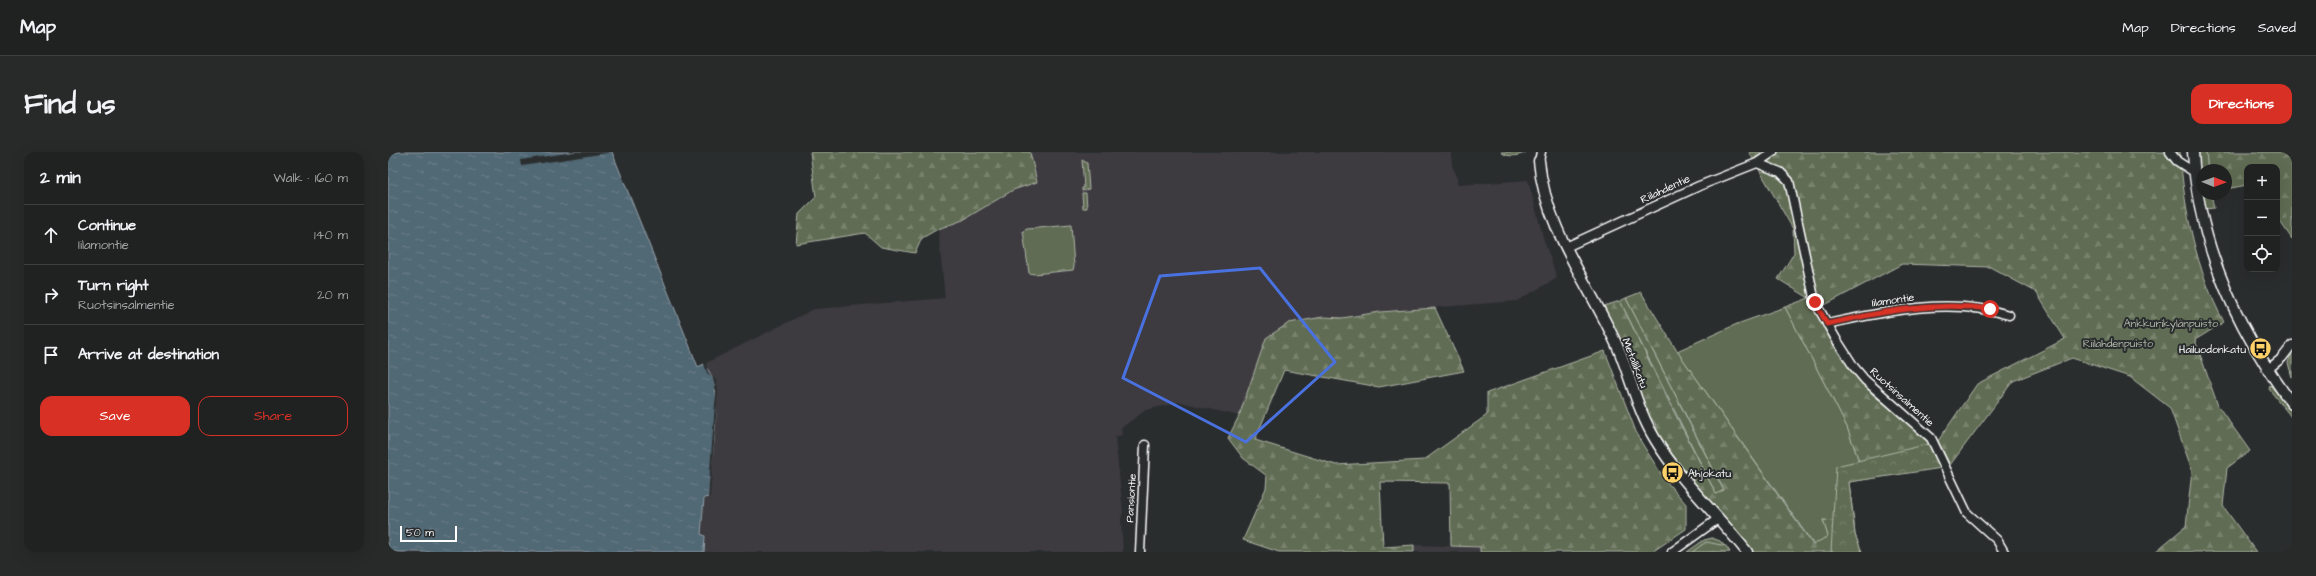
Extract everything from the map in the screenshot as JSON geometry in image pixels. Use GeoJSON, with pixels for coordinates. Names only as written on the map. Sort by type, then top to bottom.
{"type":"FeatureCollection","features":[{"type":"Feature","properties":{"kind":"street","name":"Riilahdentie"},"geometry":{"type":"LineString","coordinates":[[1566,247],[1700,186],[1757,163],[1773,152]]}},
{"type":"Feature","properties":{"kind":"street"},"geometry":{"type":"LineString","coordinates":[[2170,152],[2177,161],[2194,172]]}},
{"type":"Feature","properties":{"kind":"street"},"geometry":{"type":"LineString","coordinates":[[2193,152],[2194,172],[2200,212],[2214,262],[2240,322],[2267,370],[2292,404]]}},
{"type":"Feature","properties":{"kind":"street","name":"Metallikatu"},"geometry":{"type":"LineString","coordinates":[[1540,156],[1543,188],[1555,223],[1621,355],[1633,392],[1654,439],[1669,460],[1747,552]]}},
{"type":"Feature","properties":{"kind":"street","name":"Ruotsinsalmentie"},"geometry":{"type":"LineString","coordinates":[[1757,163],[1780,172],[1789,181],[1795,200],[1815,302],[1854,367],[1866,380],[1931,438],[1967,513],[1997,540],[2004,552]]}},
{"type":"Feature","properties":{"kind":"street","name":"Iilamontie"},"geometry":{"type":"LineString","coordinates":[[1827,324],[1870,314],[1921,308],[1977,307],[2009,315]]}},
{"type":"Feature","properties":{"kind":"street"},"geometry":{"type":"LineString","coordinates":[[2267,370],[2282,358],[2292,345]]}},
{"type":"Feature","properties":{"kind":"street","name":"Pansiontie"},"geometry":{"type":"LineString","coordinates":[[1140,552],[1145,445]]}},
{"type":"Feature","properties":{"kind":"street"},"geometry":{"type":"LineString","coordinates":[[1672,552],[1719,518]]}},
{"type":"Feature","properties":{"kind":"highlighted area"},"geometry":{"type":"Polygon","coordinates":[[[1260,268],[1335,362],[1246,442],[1123,378],[1160,276],[1260,268]]]}},
{"type":"Feature","properties":{"kind":"shaded area"},"geometry":{"type":"Polygon","coordinates":[[[1030,152],[1452,152],[1452,166],[1456,174],[1458,185],[1528,180],[1544,240],[1557,278],[1517,301],[1380,312],[1342,318],[1323,317],[1266,338],[1239,416],[1180,402],[1146,410],[1121,428],[1122,435],[1115,437],[1123,512],[1121,518],[1123,552],[704,552],[701,535],[704,498],[707,373],[704,364],[814,309],[945,298],[938,229],[963,220],[1013,190],[1037,182],[1030,152]]]}},
{"type":"Feature","properties":{"kind":"shaded area"},"geometry":{"type":"Polygon","coordinates":[[[1414,545],[1480,547],[1480,552],[1414,552],[1414,545]]]}},
{"type":"Feature","properties":{"kind":"green space"},"geometry":{"type":"Polygon","coordinates":[[[810,152],[1030,152],[1037,182],[1013,190],[963,220],[938,229],[922,238],[915,253],[881,247],[865,233],[796,244],[799,214],[816,197],[810,152]]]}},
{"type":"Feature","properties":{"kind":"green space"},"geometry":{"type":"Polygon","coordinates":[[[1501,152],[1526,152],[1514,156],[1501,152]]]}},
{"type":"Feature","properties":{"kind":"green space"},"geometry":{"type":"Polygon","coordinates":[[[1749,152],[2180,152],[2188,218],[2193,239],[2206,282],[2224,322],[2195,340],[2218,406],[2250,451],[2227,468],[2223,506],[2256,552],[2155,552],[2186,526],[2192,470],[2170,408],[2130,377],[2072,358],[2013,381],[1950,465],[1938,441],[1977,384],[2065,339],[2036,292],[1990,267],[1902,264],[1823,306],[1813,301],[1822,325],[1837,351],[1873,395],[1923,434],[1937,455],[1859,461],[1847,427],[1785,307],[1809,298],[1778,279],[1794,253],[1793,229],[1749,152]]]}},
{"type":"Feature","properties":{"kind":"green space"},"geometry":{"type":"Polygon","coordinates":[[[2197,152],[2206,152],[2207,164],[2199,164],[2197,152]]]}},
{"type":"Feature","properties":{"kind":"green space"},"geometry":{"type":"Polygon","coordinates":[[[2206,152],[2292,152],[2292,239],[2280,221],[2280,164],[2244,164],[2244,186],[2232,188],[2232,164],[2207,164],[2206,152]]]}},
{"type":"Feature","properties":{"kind":"green space"},"geometry":{"type":"Polygon","coordinates":[[[1082,160],[1087,163],[1089,189],[1082,191],[1082,188],[1084,188],[1082,160]]]}},
{"type":"Feature","properties":{"kind":"green space"},"geometry":{"type":"Polygon","coordinates":[[[1082,193],[1086,193],[1087,208],[1083,208],[1082,193]]]}},
{"type":"Feature","properties":{"kind":"green space"},"geometry":{"type":"Polygon","coordinates":[[[2204,200],[2212,200],[2214,208],[2205,209],[2204,200]]]}},
{"type":"Feature","properties":{"kind":"green space"},"geometry":{"type":"Polygon","coordinates":[[[1071,225],[1073,270],[1034,274],[1029,273],[1023,231],[1027,229],[1071,225]]]}},
{"type":"Feature","properties":{"kind":"green space"},"geometry":{"type":"Polygon","coordinates":[[[1641,292],[1677,351],[1813,545],[1828,536],[1823,520],[1854,523],[1855,535],[1862,552],[1753,552],[1660,439],[1655,423],[1646,412],[1624,351],[1604,306],[1620,301],[1716,494],[1724,490],[1626,298],[1641,292]]]}},
{"type":"Feature","properties":{"kind":"green space"},"geometry":{"type":"Polygon","coordinates":[[[1626,298],[1724,491],[1716,494],[1620,301],[1626,298]]]}},
{"type":"Feature","properties":{"kind":"green space"},"geometry":{"type":"Polygon","coordinates":[[[1785,307],[1847,427],[1859,461],[1893,475],[1849,482],[1854,523],[1823,520],[1828,536],[1814,545],[1677,351],[1737,324],[1785,307]]]}},
{"type":"Feature","properties":{"kind":"green space"},"geometry":{"type":"Polygon","coordinates":[[[1435,308],[1464,371],[1379,387],[1284,370],[1255,440],[1336,465],[1424,460],[1487,415],[1487,393],[1605,351],[1638,437],[1665,480],[1686,504],[1686,529],[1652,552],[1480,552],[1480,547],[1451,546],[1450,483],[1380,482],[1383,547],[1414,545],[1414,552],[1279,552],[1243,540],[1266,488],[1267,476],[1243,458],[1228,438],[1239,416],[1266,338],[1289,323],[1323,317],[1342,318],[1380,312],[1435,308]]]}},
{"type":"Feature","properties":{"kind":"green space"},"geometry":{"type":"Polygon","coordinates":[[[2292,351],[2292,377],[2288,363],[2292,351]]]}},
{"type":"Feature","properties":{"kind":"green space"},"geometry":{"type":"Polygon","coordinates":[[[2270,385],[2292,411],[2292,418],[2269,389],[2270,385]]]}},
{"type":"Feature","properties":{"kind":"green space"},"geometry":{"type":"Polygon","coordinates":[[[1929,444],[1942,468],[1849,482],[1855,535],[1862,552],[1831,552],[1836,466],[1929,444]]]}},
{"type":"Feature","properties":{"kind":"green space"},"geometry":{"type":"Polygon","coordinates":[[[1712,538],[1720,541],[1730,552],[1687,552],[1704,540],[1712,538]]]}},
{"type":"Feature","properties":{"kind":"green space"},"geometry":{"type":"Polygon","coordinates":[[[1706,542],[1726,546],[1730,552],[1692,552],[1706,542]]]}},
{"type":"Feature","properties":{"kind":"water"},"geometry":{"type":"Polygon","coordinates":[[[388,152],[612,152],[698,367],[704,364],[714,382],[716,405],[714,435],[709,491],[708,497],[704,498],[701,534],[705,536],[704,552],[388,552],[388,152]]]}},
{"type":"Feature","properties":{"kind":"pier"},"geometry":{"type":"Polygon","coordinates":[[[574,152],[613,152],[522,166],[521,160],[574,152]]]}},
{"type":"Feature","properties":{"kind":"pier"},"geometry":{"type":"Polygon","coordinates":[[[706,363],[708,372],[712,376],[707,373],[704,364],[706,363]]]}},
{"type":"Feature","properties":{"kind":"pier"},"geometry":{"type":"Polygon","coordinates":[[[712,376],[716,380],[718,390],[710,497],[708,497],[716,391],[712,376]]]}},
{"type":"Feature","properties":{"kind":"place","name":"Hailuodonkatu"},"geometry":{"type":"Point","coordinates":[2261,349]}},
{"type":"Feature","properties":{"kind":"place","name":"Ahjokatu"},"geometry":{"type":"Point","coordinates":[1673,473]}},
{"type":"Feature","properties":{"kind":"route"},"geometry":{"type":"LineString","coordinates":[[1815,302],[1827,324],[1870,314],[1921,308],[1960,306],[1990,309]]}},
{"type":"Feature","properties":{"kind":"park label","name":"Ankkurikylänpuisto"},"geometry":{"type":"Point","coordinates":[2171,323]}},
{"type":"Feature","properties":{"kind":"park label","name":"Riilahdenpuisto"},"geometry":{"type":"Point","coordinates":[2118,343]}}]}
